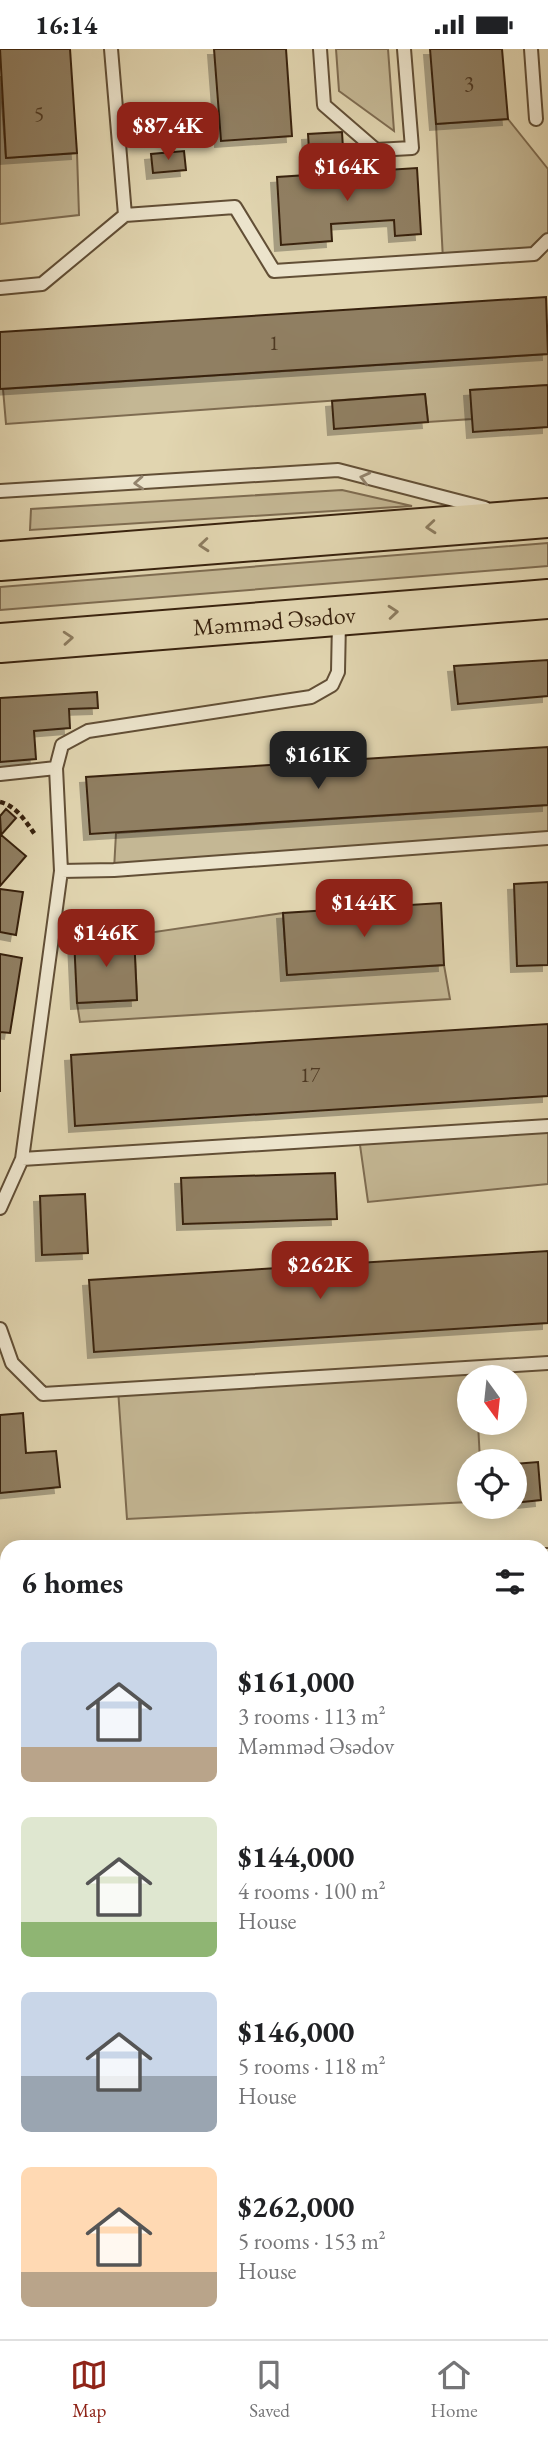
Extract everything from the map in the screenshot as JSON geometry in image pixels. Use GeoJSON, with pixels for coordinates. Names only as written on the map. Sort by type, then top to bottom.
{"type":"FeatureCollection","features":[{"type":"Feature","properties":{"kind":"main road"},"geometry":{"type":"LineString","coordinates":[[0,561],[537,518]]}},
{"type":"Feature","properties":{"kind":"main road","name":"Məmməd Əsədov"},"geometry":{"type":"LineString","coordinates":[[0,643],[548,599]]}},
{"type":"Feature","properties":{"kind":"lane"},"geometry":{"type":"LineString","coordinates":[[111,49],[125,215]]}},
{"type":"Feature","properties":{"kind":"lane"},"geometry":{"type":"LineString","coordinates":[[320,49],[324,105],[376,150],[412,148],[404,49]]}},
{"type":"Feature","properties":{"kind":"lane"},"geometry":{"type":"LineString","coordinates":[[531,49],[536,119]]}},
{"type":"Feature","properties":{"kind":"lane"},"geometry":{"type":"LineString","coordinates":[[0,288],[41,284],[125,215],[235,207],[274,271],[534,254],[548,240]]}},
{"type":"Feature","properties":{"kind":"lane"},"geometry":{"type":"LineString","coordinates":[[0,491],[338,471],[537,518]]}},
{"type":"Feature","properties":{"kind":"lane"},"geometry":{"type":"LineString","coordinates":[[0,1208],[22,1159],[61,871],[56,768],[62,745],[88,731],[311,697],[332,685],[338,672],[339,617]]}},
{"type":"Feature","properties":{"kind":"lane"},"geometry":{"type":"LineString","coordinates":[[0,774],[56,768]]}},
{"type":"Feature","properties":{"kind":"lane"},"geometry":{"type":"LineString","coordinates":[[61,871],[128,869],[548,838]]}},
{"type":"Feature","properties":{"kind":"lane"},"geometry":{"type":"LineString","coordinates":[[22,1159],[548,1126]]}},
{"type":"Feature","properties":{"kind":"lane"},"geometry":{"type":"LineString","coordinates":[[0,1329],[12,1363],[43,1394],[548,1363]]}},
{"type":"Feature","properties":{"kind":"shaded area"},"geometry":{"type":"Polygon","coordinates":[[[336,49],[388,49],[394,131],[339,91],[336,49]]]}},
{"type":"Feature","properties":{"kind":"shaded area"},"geometry":{"type":"Polygon","coordinates":[[[0,76],[6,158],[77,153],[79,215],[0,224],[0,76]]]}},
{"type":"Feature","properties":{"kind":"shaded area"},"geometry":{"type":"Polygon","coordinates":[[[508,119],[548,169],[548,240],[534,254],[443,260],[436,124],[508,119]]]}},
{"type":"Feature","properties":{"kind":"shaded area"},"geometry":{"type":"Polygon","coordinates":[[[548,354],[548,385],[471,390],[472,419],[428,422],[425,394],[6,424],[3,389],[548,354]]]}},
{"type":"Feature","properties":{"kind":"shaded area"},"geometry":{"type":"Polygon","coordinates":[[[342,490],[412,506],[30,530],[31,509],[342,490]]]}},
{"type":"Feature","properties":{"kind":"shaded area"},"geometry":{"type":"Polygon","coordinates":[[[548,543],[548,566],[0,610],[0,587],[548,543]]]}},
{"type":"Feature","properties":{"kind":"shaded area"},"geometry":{"type":"Polygon","coordinates":[[[548,805],[548,838],[114,870],[116,833],[548,805]]]}},
{"type":"Feature","properties":{"kind":"shaded area"},"geometry":{"type":"Polygon","coordinates":[[[283,913],[287,975],[444,965],[450,999],[80,1022],[77,1003],[137,1000],[134,935],[283,913]]]}},
{"type":"Feature","properties":{"kind":"shaded area"},"geometry":{"type":"Polygon","coordinates":[[[548,1126],[548,1184],[368,1202],[359,1138],[548,1126]]]}},
{"type":"Feature","properties":{"kind":"shaded area"},"geometry":{"type":"Polygon","coordinates":[[[457,1368],[457,1435],[479,1435],[479,1449],[457,1449],[457,1503],[127,1519],[118,1389],[457,1368]]]}},
{"type":"Feature","properties":{"kind":"building"},"geometry":{"type":"Polygon","coordinates":[[[0,49],[70,49],[77,153],[6,158],[0,49]]]}},
{"type":"Feature","properties":{"kind":"building"},"geometry":{"type":"Polygon","coordinates":[[[214,49],[286,49],[292,136],[221,141],[214,49]]]}},
{"type":"Feature","properties":{"kind":"building"},"geometry":{"type":"Polygon","coordinates":[[[430,49],[502,49],[508,119],[436,124],[430,49]]]}},
{"type":"Feature","properties":{"kind":"building"},"geometry":{"type":"Polygon","coordinates":[[[342,132],[344,165],[310,166],[308,134],[342,132]]]}},
{"type":"Feature","properties":{"kind":"building"},"geometry":{"type":"Polygon","coordinates":[[[184,151],[186,170],[153,173],[151,154],[184,151]]]}},
{"type":"Feature","properties":{"kind":"building"},"geometry":{"type":"Polygon","coordinates":[[[417,168],[421,234],[395,236],[394,220],[331,224],[332,241],[281,245],[277,177],[417,168]]]}},
{"type":"Feature","properties":{"kind":"building"},"geometry":{"type":"Polygon","coordinates":[[[546,297],[548,354],[0,389],[0,332],[546,297]]]}},
{"type":"Feature","properties":{"kind":"building"},"geometry":{"type":"Polygon","coordinates":[[[548,385],[548,427],[473,432],[470,390],[548,385]]]}},
{"type":"Feature","properties":{"kind":"building"},"geometry":{"type":"Polygon","coordinates":[[[425,394],[428,422],[334,429],[332,401],[425,394]]]}},
{"type":"Feature","properties":{"kind":"building"},"geometry":{"type":"Polygon","coordinates":[[[548,660],[548,696],[458,704],[454,666],[548,660]]]}},
{"type":"Feature","properties":{"kind":"building"},"geometry":{"type":"Polygon","coordinates":[[[97,692],[98,708],[69,709],[70,728],[34,731],[36,759],[0,762],[0,698],[97,692]]]}},
{"type":"Feature","properties":{"kind":"building"},"geometry":{"type":"Polygon","coordinates":[[[548,747],[548,805],[90,834],[86,777],[548,747]]]}},
{"type":"Feature","properties":{"kind":"building"},"geometry":{"type":"Polygon","coordinates":[[[6,809],[16,818],[1,835],[0,816],[6,809]]]}},
{"type":"Feature","properties":{"kind":"building"},"geometry":{"type":"Polygon","coordinates":[[[0,834],[26,856],[0,886],[0,834]]]}},
{"type":"Feature","properties":{"kind":"building"},"geometry":{"type":"Polygon","coordinates":[[[548,882],[548,965],[517,966],[514,884],[548,882]]]}},
{"type":"Feature","properties":{"kind":"building"},"geometry":{"type":"Polygon","coordinates":[[[0,889],[23,892],[16,935],[0,932],[0,889]]]}},
{"type":"Feature","properties":{"kind":"building"},"geometry":{"type":"Polygon","coordinates":[[[441,903],[444,965],[287,975],[283,913],[441,903]]]}},
{"type":"Feature","properties":{"kind":"building"},"geometry":{"type":"Polygon","coordinates":[[[134,935],[137,1000],[77,1003],[74,938],[134,935]]]}},
{"type":"Feature","properties":{"kind":"building"},"geometry":{"type":"Polygon","coordinates":[[[0,954],[22,958],[10,1033],[0,1032],[0,954]]]}},
{"type":"Feature","properties":{"kind":"building"},"geometry":{"type":"Polygon","coordinates":[[[548,1024],[548,1096],[75,1126],[71,1055],[548,1024]]]}},
{"type":"Feature","properties":{"kind":"building"},"geometry":{"type":"Polygon","coordinates":[[[335,1173],[337,1219],[183,1224],[181,1178],[335,1173]]]}},
{"type":"Feature","properties":{"kind":"building"},"geometry":{"type":"Polygon","coordinates":[[[85,1194],[88,1253],[42,1255],[40,1196],[85,1194]]]}},
{"type":"Feature","properties":{"kind":"building"},"geometry":{"type":"Polygon","coordinates":[[[548,1251],[548,1323],[94,1352],[89,1280],[548,1251]]]}},
{"type":"Feature","properties":{"kind":"building"},"geometry":{"type":"Polygon","coordinates":[[[23,1413],[26,1453],[56,1451],[60,1487],[0,1493],[0,1415],[23,1413]]]}},
{"type":"Feature","properties":{"kind":"building"},"geometry":{"type":"Polygon","coordinates":[[[538,1462],[541,1500],[527,1502],[527,1463],[538,1462]]]}}]}
